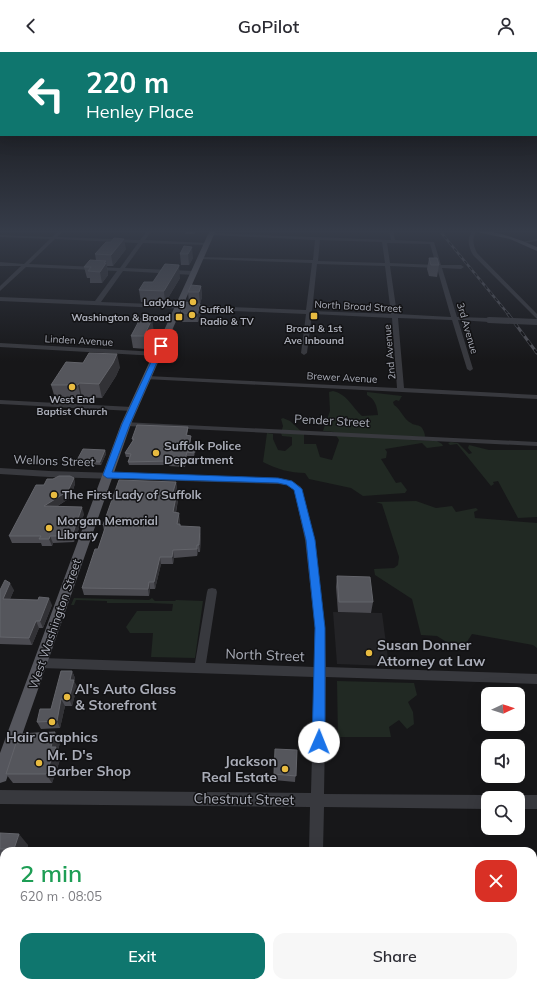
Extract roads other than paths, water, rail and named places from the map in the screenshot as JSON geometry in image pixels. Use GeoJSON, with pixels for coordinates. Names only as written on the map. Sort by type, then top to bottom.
{"type":"FeatureCollection","features":[{"type":"Feature","properties":{"kind":"main road","name":"West Washington Street"},"geometry":{"type":"LineString","coordinates":[[0,775],[126,424],[194,274]]}},
{"type":"Feature","properties":{"kind":"street"},"geometry":{"type":"LineString","coordinates":[[0,289],[16,274]]}},
{"type":"Feature","properties":{"kind":"street"},"geometry":{"type":"LineString","coordinates":[[96,304],[117,274]]}},
{"type":"Feature","properties":{"kind":"street"},"geometry":{"type":"LineString","coordinates":[[304,353],[313,274]]}},
{"type":"Feature","properties":{"kind":"street","name":"2nd Avenue"},"geometry":{"type":"LineString","coordinates":[[388,274],[395,317],[401,390]]}},
{"type":"Feature","properties":{"kind":"street","name":"3rd Avenue"},"geometry":{"type":"LineString","coordinates":[[442,274],[470,369]]}},
{"type":"Feature","properties":{"kind":"street"},"geometry":{"type":"LineString","coordinates":[[495,274],[537,317]]}},
{"type":"Feature","properties":{"kind":"street","name":"North Broad Street"},"geometry":{"type":"LineString","coordinates":[[0,299],[178,308],[537,322]]}},
{"type":"Feature","properties":{"kind":"street","name":"Linden Avenue"},"geometry":{"type":"LineString","coordinates":[[0,345],[157,354]]}},
{"type":"Feature","properties":{"kind":"street","name":"Brewer Avenue"},"geometry":{"type":"LineString","coordinates":[[146,378],[537,397]]}},
{"type":"Feature","properties":{"kind":"street"},"geometry":{"type":"LineString","coordinates":[[0,402],[132,409]]}},
{"type":"Feature","properties":{"kind":"street","name":"Pender Street"},"geometry":{"type":"LineString","coordinates":[[126,424],[537,444]]}},
{"type":"Feature","properties":{"kind":"street","name":"Wellons Street"},"geometry":{"type":"LineString","coordinates":[[0,471],[278,481],[294,485],[300,493],[310,540],[320,628],[320,671]]}},
{"type":"Feature","properties":{"kind":"street"},"geometry":{"type":"LineString","coordinates":[[200,668],[212,592]]}},
{"type":"Feature","properties":{"kind":"street","name":"North Street"},"geometry":{"type":"LineString","coordinates":[[41,663],[537,679]]}},
{"type":"Feature","properties":{"kind":"street"},"geometry":{"type":"LineString","coordinates":[[316,847],[320,671]]}},
{"type":"Feature","properties":{"kind":"street","name":"Chestnut Street"},"geometry":{"type":"LineString","coordinates":[[0,797],[481,802]]}},
{"type":"Feature","properties":{"kind":"street"},"geometry":{"type":"LineString","coordinates":[[525,802],[537,802]]}},
{"type":"Feature","properties":{"kind":"railway"},"geometry":{"type":"LineString","coordinates":[[475,274],[509,315]]}},
{"type":"Feature","properties":{"kind":"railway"},"geometry":{"type":"LineString","coordinates":[[508,314],[537,353]]}},
{"type":"Feature","properties":{"kind":"place","name":"Ladybug"},"geometry":{"type":"Point","coordinates":[193,302]}},
{"type":"Feature","properties":{"kind":"place","name":"Suffolk Radio & TV"},"geometry":{"type":"Point","coordinates":[192,315]}},
{"type":"Feature","properties":{"kind":"place","name":"Broad & 1st Ave Inbound"},"geometry":{"type":"Point","coordinates":[314,316]}},
{"type":"Feature","properties":{"kind":"place","name":"Washington & Broad"},"geometry":{"type":"Point","coordinates":[179,317]}},
{"type":"Feature","properties":{"kind":"place","name":"West End Baptist Church"},"geometry":{"type":"Point","coordinates":[72,387]}},
{"type":"Feature","properties":{"kind":"place","name":"Suffolk Police Department"},"geometry":{"type":"Point","coordinates":[156,453]}},
{"type":"Feature","properties":{"kind":"place","name":"The First Lady of Suffolk"},"geometry":{"type":"Point","coordinates":[54,495]}},
{"type":"Feature","properties":{"kind":"place","name":"Morgan Memorial Library"},"geometry":{"type":"Point","coordinates":[49,528]}},
{"type":"Feature","properties":{"kind":"place","name":"Susan Donner Attorney at Law"},"geometry":{"type":"Point","coordinates":[369,653]}},
{"type":"Feature","properties":{"kind":"place","name":"Al's Auto Glass & Storefront"},"geometry":{"type":"Point","coordinates":[67,697]}},
{"type":"Feature","properties":{"kind":"place","name":"Hair Graphics"},"geometry":{"type":"Point","coordinates":[52,722]}},
{"type":"Feature","properties":{"kind":"place","name":"Mr. D's Barber Shop"},"geometry":{"type":"Point","coordinates":[39,763]}},
{"type":"Feature","properties":{"kind":"place","name":"Jackson Real Estate"},"geometry":{"type":"Point","coordinates":[285,769]}}]}
